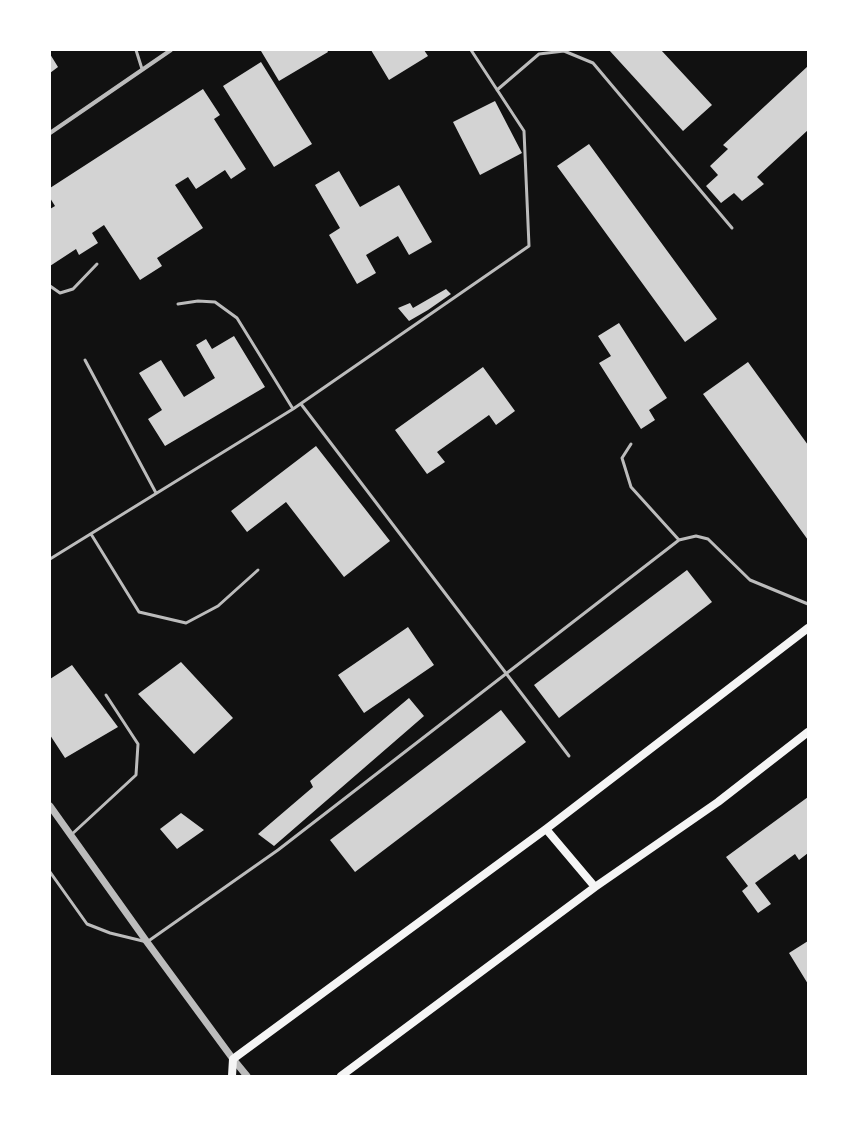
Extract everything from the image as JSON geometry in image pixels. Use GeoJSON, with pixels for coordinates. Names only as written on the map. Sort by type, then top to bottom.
{"type":"FeatureCollection","features":[{"type":"Feature","properties":{"kind":"main road"},"geometry":{"type":"LineString","coordinates":[[232,1076],[233,1059],[546,829],[808,628]]}},
{"type":"Feature","properties":{"kind":"main road"},"geometry":{"type":"LineString","coordinates":[[341,1076],[595,887],[718,802],[808,732]]}},
{"type":"Feature","properties":{"kind":"main road"},"geometry":{"type":"LineString","coordinates":[[546,829],[595,887]]}},
{"type":"Feature","properties":{"kind":"street"},"geometry":{"type":"LineString","coordinates":[[50,133],[171,50]]}},
{"type":"Feature","properties":{"kind":"street"},"geometry":{"type":"LineString","coordinates":[[50,806],[147,942],[247,1076]]}},
{"type":"Feature","properties":{"kind":"lane"},"geometry":{"type":"LineString","coordinates":[[136,50],[142,69]]}},
{"type":"Feature","properties":{"kind":"lane"},"geometry":{"type":"LineString","coordinates":[[50,559],[301,404],[529,246],[524,131],[471,50]]}},
{"type":"Feature","properties":{"kind":"lane"},"geometry":{"type":"LineString","coordinates":[[497,90],[540,54],[564,51],[593,63],[732,228]]}},
{"type":"Feature","properties":{"kind":"lane"},"geometry":{"type":"LineString","coordinates":[[50,286],[60,293],[73,289],[97,264]]}},
{"type":"Feature","properties":{"kind":"lane"},"geometry":{"type":"LineString","coordinates":[[178,304],[215,302],[237,318],[293,409]]}},
{"type":"Feature","properties":{"kind":"lane"},"geometry":{"type":"LineString","coordinates":[[85,360],[156,493]]}},
{"type":"Feature","properties":{"kind":"lane"},"geometry":{"type":"LineString","coordinates":[[301,404],[568,756]]}},
{"type":"Feature","properties":{"kind":"lane"},"geometry":{"type":"LineString","coordinates":[[631,444],[622,458],[631,487],[679,540]]}},
{"type":"Feature","properties":{"kind":"lane"},"geometry":{"type":"LineString","coordinates":[[91,534],[139,612],[186,623],[218,606],[258,570]]}},
{"type":"Feature","properties":{"kind":"lane"},"geometry":{"type":"LineString","coordinates":[[50,872],[87,924],[110,934],[147,942],[278,850],[679,540],[696,536],[708,539],[750,580],[808,604]]}},
{"type":"Feature","properties":{"kind":"lane"},"geometry":{"type":"LineString","coordinates":[[70,835],[136,775],[138,744],[106,695]]}},
{"type":"Feature","properties":{"kind":"building"},"geometry":{"type":"Polygon","coordinates":[[[327,50],[328,52],[279,81],[261,51],[327,50]]]}},
{"type":"Feature","properties":{"kind":"building"},"geometry":{"type":"Polygon","coordinates":[[[371,50],[424,50],[428,56],[389,80],[371,50]]]}},
{"type":"Feature","properties":{"kind":"building"},"geometry":{"type":"Polygon","coordinates":[[[609,50],[661,50],[712,105],[683,131],[609,50]]]}},
{"type":"Feature","properties":{"kind":"building"},"geometry":{"type":"Polygon","coordinates":[[[50,54],[58,67],[50,73],[50,54]]]}},
{"type":"Feature","properties":{"kind":"building"},"geometry":{"type":"Polygon","coordinates":[[[261,62],[312,144],[274,167],[223,86],[261,62]]]}},
{"type":"Feature","properties":{"kind":"building"},"geometry":{"type":"Polygon","coordinates":[[[808,66],[808,130],[757,177],[764,184],[742,201],[734,193],[721,203],[706,186],[718,175],[710,166],[728,149],[723,145],[808,66]]]}},
{"type":"Feature","properties":{"kind":"building"},"geometry":{"type":"Polygon","coordinates":[[[203,89],[220,115],[214,119],[246,169],[231,179],[225,170],[196,189],[188,177],[175,185],[203,228],[157,258],[162,266],[140,280],[104,225],[92,233],[98,243],[79,255],[76,249],[50,266],[50,209],[55,206],[50,198],[50,188],[203,89]]]}},
{"type":"Feature","properties":{"kind":"building"},"geometry":{"type":"Polygon","coordinates":[[[495,101],[522,153],[480,175],[453,122],[495,101]]]}},
{"type":"Feature","properties":{"kind":"building"},"geometry":{"type":"Polygon","coordinates":[[[589,144],[717,319],[685,342],[557,166],[589,144]]]}},
{"type":"Feature","properties":{"kind":"building"},"geometry":{"type":"Polygon","coordinates":[[[339,171],[360,207],[399,185],[432,242],[409,255],[398,236],[366,255],[376,273],[357,284],[329,235],[340,228],[315,185],[339,171]]]}},
{"type":"Feature","properties":{"kind":"building"},"geometry":{"type":"Polygon","coordinates":[[[446,289],[451,294],[409,321],[398,308],[410,303],[413,308],[446,289]]]}},
{"type":"Feature","properties":{"kind":"building"},"geometry":{"type":"Polygon","coordinates":[[[619,323],[667,398],[649,410],[655,420],[641,429],[599,363],[611,356],[598,336],[619,323]]]}},
{"type":"Feature","properties":{"kind":"building"},"geometry":{"type":"Polygon","coordinates":[[[234,336],[265,387],[165,446],[148,419],[162,410],[139,373],[161,360],[184,397],[215,378],[196,345],[206,339],[212,349],[234,336]]]}},
{"type":"Feature","properties":{"kind":"building"},"geometry":{"type":"Polygon","coordinates":[[[748,362],[808,445],[808,540],[703,394],[748,362]]]}},
{"type":"Feature","properties":{"kind":"building"},"geometry":{"type":"Polygon","coordinates":[[[483,367],[515,411],[496,425],[489,415],[437,452],[445,462],[427,474],[395,430],[483,367]]]}},
{"type":"Feature","properties":{"kind":"building"},"geometry":{"type":"Polygon","coordinates":[[[316,446],[390,541],[344,577],[286,502],[247,532],[231,511],[316,446]]]}},
{"type":"Feature","properties":{"kind":"building"},"geometry":{"type":"Polygon","coordinates":[[[687,570],[712,602],[559,718],[534,685],[687,570]]]}},
{"type":"Feature","properties":{"kind":"building"},"geometry":{"type":"Polygon","coordinates":[[[408,627],[434,665],[364,713],[338,675],[408,627]]]}},
{"type":"Feature","properties":{"kind":"building"},"geometry":{"type":"Polygon","coordinates":[[[181,662],[233,718],[194,754],[138,694],[181,662]]]}},
{"type":"Feature","properties":{"kind":"building"},"geometry":{"type":"Polygon","coordinates":[[[72,665],[118,727],[65,758],[50,735],[50,679],[72,665]]]}},
{"type":"Feature","properties":{"kind":"building"},"geometry":{"type":"Polygon","coordinates":[[[409,698],[424,716],[274,846],[258,834],[313,787],[310,781],[409,698]]]}},
{"type":"Feature","properties":{"kind":"building"},"geometry":{"type":"Polygon","coordinates":[[[501,710],[526,742],[355,872],[330,840],[501,710]]]}},
{"type":"Feature","properties":{"kind":"building"},"geometry":{"type":"Polygon","coordinates":[[[808,797],[808,853],[799,860],[795,854],[755,883],[771,904],[758,913],[742,891],[748,886],[726,857],[808,797]]]}},
{"type":"Feature","properties":{"kind":"building"},"geometry":{"type":"Polygon","coordinates":[[[181,813],[204,830],[177,849],[160,829],[181,813]]]}},
{"type":"Feature","properties":{"kind":"building"},"geometry":{"type":"Polygon","coordinates":[[[808,941],[808,984],[789,953],[808,941]]]}}]}
